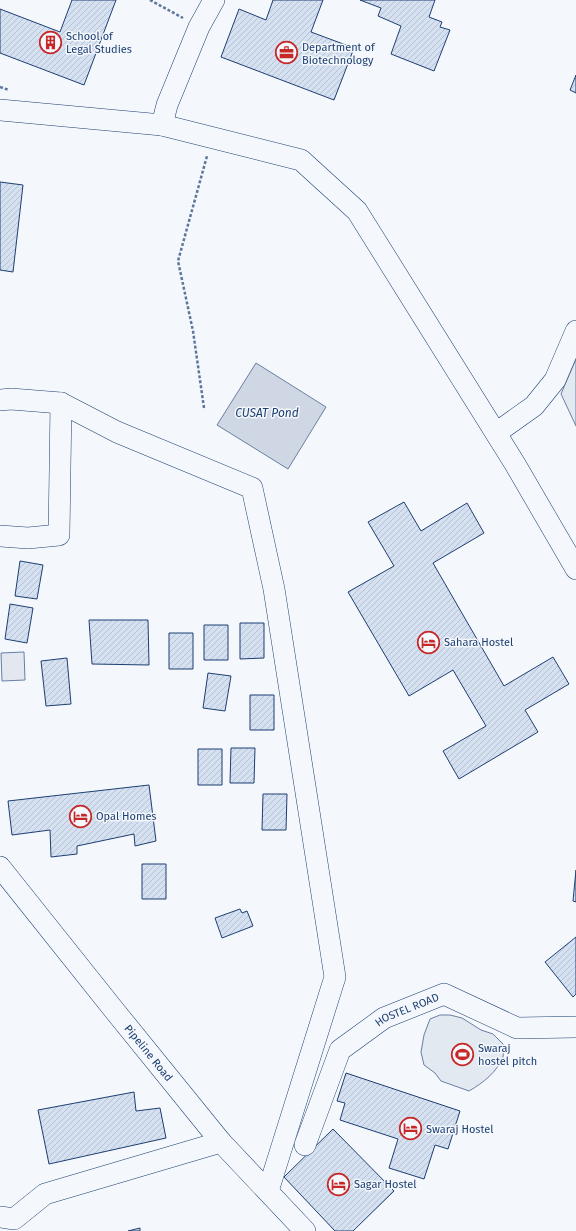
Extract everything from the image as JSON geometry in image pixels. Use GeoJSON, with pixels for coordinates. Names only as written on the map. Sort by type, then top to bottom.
{"type":"FeatureCollection","features":[{"type":"Feature","properties":{"kind":"street"},"geometry":{"type":"LineString","coordinates":[[162,126],[167,105],[199,27],[214,0]]}},
{"type":"Feature","properties":{"kind":"street"},"geometry":{"type":"LineString","coordinates":[[0,110],[162,126],[301,160],[357,211],[496,433],[576,569]]}},
{"type":"Feature","properties":{"kind":"street"},"geometry":{"type":"LineString","coordinates":[[496,433],[534,406],[555,380],[576,331]]}},
{"type":"Feature","properties":{"kind":"street"},"geometry":{"type":"LineString","coordinates":[[0,400],[11,399],[61,403],[117,432],[252,488],[274,589],[335,977],[268,1191]]}},
{"type":"Feature","properties":{"kind":"street"},"geometry":{"type":"LineString","coordinates":[[0,536],[28,538],[59,535],[61,403]]}},
{"type":"Feature","properties":{"kind":"street","name":"Pipeline Road"},"geometry":{"type":"LineString","coordinates":[[0,868],[221,1142],[304,1231]]}},
{"type":"Feature","properties":{"kind":"street","name":"HOSTEL ROAD"},"geometry":{"type":"LineString","coordinates":[[305,1145],[340,1050],[384,1018],[444,994],[517,1028],[576,1027]]}},
{"type":"Feature","properties":{"kind":"street"},"geometry":{"type":"LineString","coordinates":[[10,1222],[45,1194],[221,1142]]}},
{"type":"Feature","properties":{"kind":"path"},"geometry":{"type":"LineString","coordinates":[[150,0],[199,27]]}},
{"type":"Feature","properties":{"kind":"path"},"geometry":{"type":"LineString","coordinates":[[204,408],[194,331],[178,261],[212,138]]}},
{"type":"Feature","properties":{"kind":"shaded area"},"geometry":{"type":"Polygon","coordinates":[[[576,359],[576,426],[561,394],[576,359]]]}},
{"type":"Feature","properties":{"kind":"shaded area"},"geometry":{"type":"Polygon","coordinates":[[[24,652],[25,680],[2,681],[1,653],[24,652]]]}},
{"type":"Feature","properties":{"kind":"shaded area","name":"Swaraj hostel pitch"},"geometry":{"type":"Polygon","coordinates":[[[440,1015],[450,1015],[462,1018],[481,1030],[493,1034],[503,1044],[503,1057],[497,1068],[484,1081],[469,1091],[441,1081],[435,1073],[424,1065],[421,1052],[424,1035],[430,1019],[440,1015]]]}},
{"type":"Feature","properties":{"kind":"water","name":"CUSAT Pond"},"geometry":{"type":"Polygon","coordinates":[[[256,363],[326,407],[288,469],[217,425],[256,363]]]}},
{"type":"Feature","properties":{"kind":"building","name":"School of Legal Studies"},"geometry":{"type":"Polygon","coordinates":[[[72,0],[116,0],[84,85],[0,53],[0,9],[60,32],[72,0]]]}},
{"type":"Feature","properties":{"kind":"building","name":"Department of Biotechnology"},"geometry":{"type":"Polygon","coordinates":[[[273,0],[323,0],[311,32],[354,48],[334,100],[221,57],[239,9],[266,20],[273,0]]]}},
{"type":"Feature","properties":{"kind":"building"},"geometry":{"type":"Polygon","coordinates":[[[360,0],[435,0],[429,17],[442,22],[440,27],[450,30],[434,71],[391,54],[401,26],[378,16],[381,8],[360,0]]]}},
{"type":"Feature","properties":{"kind":"building"},"geometry":{"type":"Polygon","coordinates":[[[576,75],[576,93],[570,90],[576,75]]]}},
{"type":"Feature","properties":{"kind":"building"},"geometry":{"type":"Polygon","coordinates":[[[0,182],[23,185],[13,272],[0,270],[0,182]]]}},
{"type":"Feature","properties":{"kind":"building","name":"Sahara Hostel"},"geometry":{"type":"Polygon","coordinates":[[[404,502],[421,531],[467,503],[484,533],[433,563],[504,686],[553,657],[569,684],[525,710],[538,732],[459,779],[443,751],[486,726],[453,670],[409,696],[348,592],[394,566],[368,522],[404,502]]]}},
{"type":"Feature","properties":{"kind":"building"},"geometry":{"type":"Polygon","coordinates":[[[20,561],[43,565],[37,599],[15,596],[20,561]]]}},
{"type":"Feature","properties":{"kind":"building"},"geometry":{"type":"Polygon","coordinates":[[[10,604],[33,608],[27,643],[5,639],[10,604]]]}},
{"type":"Feature","properties":{"kind":"building"},"geometry":{"type":"Polygon","coordinates":[[[89,620],[148,620],[149,665],[92,664],[89,620]]]}},
{"type":"Feature","properties":{"kind":"building"},"geometry":{"type":"Polygon","coordinates":[[[240,623],[264,623],[264,658],[240,659],[240,623]]]}},
{"type":"Feature","properties":{"kind":"building"},"geometry":{"type":"Polygon","coordinates":[[[204,625],[228,625],[228,660],[204,660],[204,625]]]}},
{"type":"Feature","properties":{"kind":"building"},"geometry":{"type":"Polygon","coordinates":[[[169,633],[193,633],[193,669],[169,669],[169,633]]]}},
{"type":"Feature","properties":{"kind":"building"},"geometry":{"type":"Polygon","coordinates":[[[67,658],[71,704],[46,706],[41,661],[67,658]]]}},
{"type":"Feature","properties":{"kind":"building"},"geometry":{"type":"Polygon","coordinates":[[[208,673],[231,676],[225,711],[203,708],[208,673]]]}},
{"type":"Feature","properties":{"kind":"building"},"geometry":{"type":"Polygon","coordinates":[[[250,695],[274,695],[274,730],[250,730],[250,695]]]}},
{"type":"Feature","properties":{"kind":"building"},"geometry":{"type":"Polygon","coordinates":[[[231,748],[255,748],[254,783],[230,783],[231,748]]]}},
{"type":"Feature","properties":{"kind":"building"},"geometry":{"type":"Polygon","coordinates":[[[198,749],[222,749],[222,785],[198,785],[198,749]]]}},
{"type":"Feature","properties":{"kind":"building","name":"Opal Homes"},"geometry":{"type":"Polygon","coordinates":[[[149,785],[156,841],[135,846],[134,834],[77,846],[77,854],[51,857],[50,830],[12,835],[8,801],[149,785]]]}},
{"type":"Feature","properties":{"kind":"building"},"geometry":{"type":"Polygon","coordinates":[[[263,794],[287,794],[286,830],[262,830],[263,794]]]}},
{"type":"Feature","properties":{"kind":"building"},"geometry":{"type":"Polygon","coordinates":[[[142,864],[166,864],[166,899],[142,899],[142,864]]]}},
{"type":"Feature","properties":{"kind":"building"},"geometry":{"type":"Polygon","coordinates":[[[576,870],[576,902],[573,901],[576,870]]]}},
{"type":"Feature","properties":{"kind":"building"},"geometry":{"type":"Polygon","coordinates":[[[240,909],[242,913],[247,911],[253,926],[222,938],[215,918],[240,909]]]}},
{"type":"Feature","properties":{"kind":"building"},"geometry":{"type":"Polygon","coordinates":[[[576,937],[576,994],[573,997],[545,962],[576,937]]]}},
{"type":"Feature","properties":{"kind":"building","name":"Swaraj Hostel"},"geometry":{"type":"Polygon","coordinates":[[[346,1073],[460,1111],[448,1149],[435,1145],[424,1179],[389,1168],[398,1139],[340,1120],[345,1103],[337,1101],[346,1073]]]}},
{"type":"Feature","properties":{"kind":"building"},"geometry":{"type":"Polygon","coordinates":[[[134,1092],[136,1111],[160,1108],[166,1138],[49,1164],[38,1110],[134,1092]]]}},
{"type":"Feature","properties":{"kind":"building","name":"Sagar Hostel"},"geometry":{"type":"Polygon","coordinates":[[[333,1129],[394,1191],[353,1231],[335,1231],[284,1177],[333,1129]]]}},
{"type":"Feature","properties":{"kind":"building"},"geometry":{"type":"Polygon","coordinates":[[[140,1228],[140,1231],[128,1231],[140,1228]]]}},
{"type":"Feature","properties":{"kind":"place","name":"School of Legal Studies"},"geometry":{"type":"Point","coordinates":[50,42]}},
{"type":"Feature","properties":{"kind":"place","name":"Department of Biotechnology"},"geometry":{"type":"Point","coordinates":[287,53]}},
{"type":"Feature","properties":{"kind":"place","name":"Sahara Hostel"},"geometry":{"type":"Point","coordinates":[428,642]}},
{"type":"Feature","properties":{"kind":"place","name":"Opal Homes"},"geometry":{"type":"Point","coordinates":[81,816]}},
{"type":"Feature","properties":{"kind":"place","name":"Swaraj hostel pitch"},"geometry":{"type":"Point","coordinates":[462,1054]}},
{"type":"Feature","properties":{"kind":"place","name":"Swaraj Hostel"},"geometry":{"type":"Point","coordinates":[411,1129]}},
{"type":"Feature","properties":{"kind":"place","name":"Sagar Hostel"},"geometry":{"type":"Point","coordinates":[339,1184]}}]}
